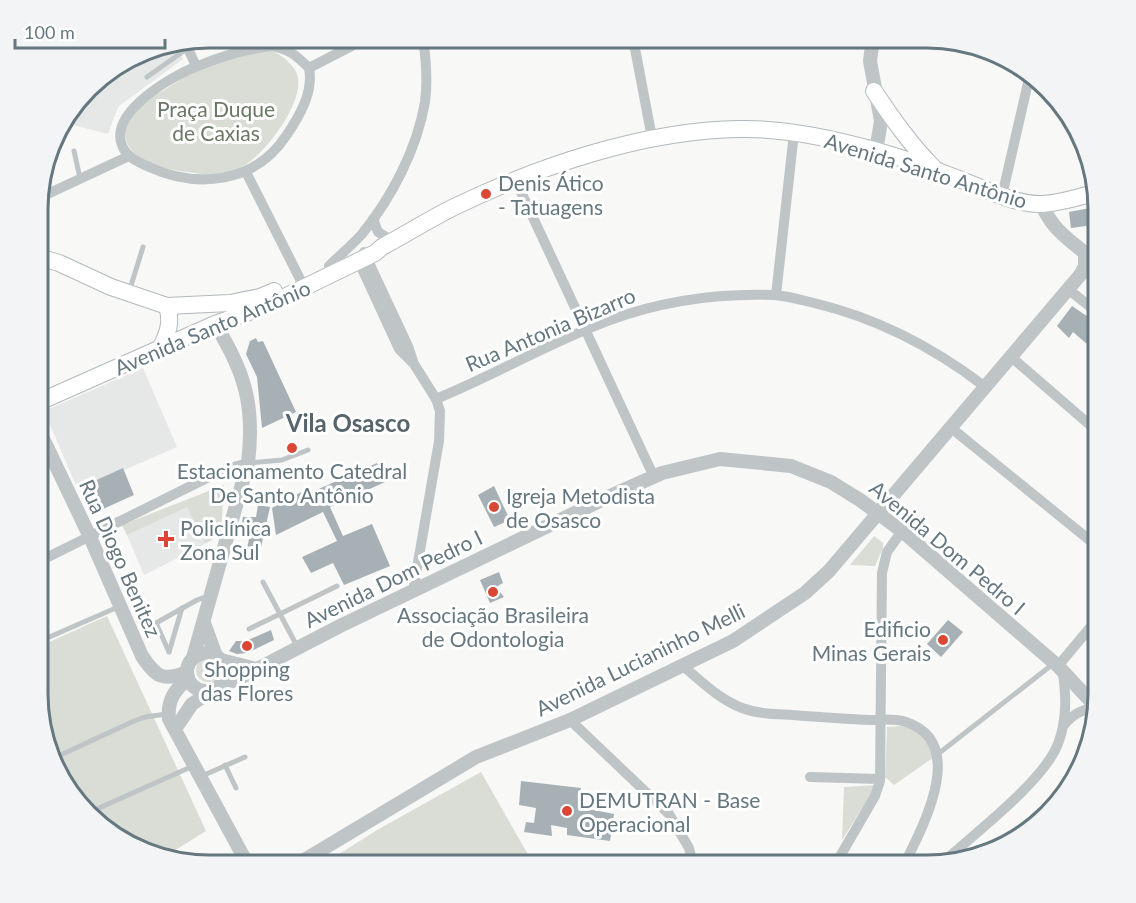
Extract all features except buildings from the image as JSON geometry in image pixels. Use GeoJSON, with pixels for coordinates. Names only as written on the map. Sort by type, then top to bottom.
{"type":"FeatureCollection","features":[{"type":"Feature","properties":{"kind":"main road"},"geometry":{"type":"LineString","coordinates":[[874,91],[895,123],[935,170]]}},
{"type":"Feature","properties":{"kind":"main road","name":"Avenida Santo Antônio"},"geometry":{"type":"LineString","coordinates":[[48,398],[215,324],[266,306],[453,208],[576,159],[652,138],[679,133],[741,129],[794,132],[876,151],[935,170],[1002,196],[1031,203],[1041,204],[1087,195]]}},
{"type":"Feature","properties":{"kind":"main road","name":"Avenida Santo Antônio"},"geometry":{"type":"LineString","coordinates":[[167,306],[230,303],[260,297],[329,266],[361,256]]}},
{"type":"Feature","properties":{"kind":"main road"},"geometry":{"type":"LineString","coordinates":[[48,260],[129,294],[215,324]]}},
{"type":"Feature","properties":{"kind":"main road"},"geometry":{"type":"LineString","coordinates":[[161,347],[169,326],[170,317],[167,306]]}},
{"type":"Feature","properties":{"kind":"street"},"geometry":{"type":"LineString","coordinates":[[260,48],[241,51],[196,66],[141,100],[123,121],[120,133],[121,144],[129,156],[163,173],[206,180],[246,172],[263,162],[280,145],[308,94],[309,68],[294,53],[285,48]]}},
{"type":"Feature","properties":{"kind":"street"},"geometry":{"type":"LineString","coordinates":[[309,68],[348,48]]}},
{"type":"Feature","properties":{"kind":"street"},"geometry":{"type":"LineString","coordinates":[[329,266],[361,235],[404,169],[420,124],[425,101],[427,68],[424,48]]}},
{"type":"Feature","properties":{"kind":"street"},"geometry":{"type":"LineString","coordinates":[[635,48],[652,138]]}},
{"type":"Feature","properties":{"kind":"street"},"geometry":{"type":"LineString","coordinates":[[872,48],[870,61],[881,121],[876,151]]}},
{"type":"Feature","properties":{"kind":"street"},"geometry":{"type":"LineString","coordinates":[[188,49],[196,66]]}},
{"type":"Feature","properties":{"kind":"street"},"geometry":{"type":"LineString","coordinates":[[1002,196],[1028,83]]}},
{"type":"Feature","properties":{"kind":"street"},"geometry":{"type":"LineString","coordinates":[[776,295],[794,132]]}},
{"type":"Feature","properties":{"kind":"street"},"geometry":{"type":"LineString","coordinates":[[49,193],[129,156]]}},
{"type":"Feature","properties":{"kind":"street"},"geometry":{"type":"LineString","coordinates":[[246,172],[300,279]]}},
{"type":"Feature","properties":{"kind":"street"},"geometry":{"type":"LineString","coordinates":[[516,181],[654,477]]}},
{"type":"Feature","properties":{"kind":"street"},"geometry":{"type":"LineString","coordinates":[[1041,204],[1057,231],[1088,255]]}},
{"type":"Feature","properties":{"kind":"street"},"geometry":{"type":"LineString","coordinates":[[373,219],[378,232],[388,244]]}},
{"type":"Feature","properties":{"kind":"street","name":"Avenida Lucianinho Melli"},"geometry":{"type":"LineString","coordinates":[[313,855],[476,757],[570,720],[683,666],[733,641],[805,593],[829,571],[1081,274],[1085,266],[1085,253]]}},
{"type":"Feature","properties":{"kind":"street"},"geometry":{"type":"LineString","coordinates":[[361,256],[399,349],[414,364],[436,399],[440,420],[439,441],[413,591]]}},
{"type":"Feature","properties":{"kind":"street"},"geometry":{"type":"LineString","coordinates":[[1068,289],[1088,306]]}},
{"type":"Feature","properties":{"kind":"street","name":"Rua Antonia Bizarro"},"geometry":{"type":"LineString","coordinates":[[436,399],[586,330],[649,307],[683,300],[723,296],[776,295],[827,306],[893,330],[939,354],[984,386]]}},
{"type":"Feature","properties":{"kind":"street"},"geometry":{"type":"LineString","coordinates":[[215,324],[241,375],[251,413],[252,435],[248,463],[194,658],[187,675],[171,698],[168,713],[169,719],[243,855]]}},
{"type":"Feature","properties":{"kind":"street"},"geometry":{"type":"LineString","coordinates":[[1011,356],[1088,423]]}},
{"type":"Feature","properties":{"kind":"street"},"geometry":{"type":"LineString","coordinates":[[950,427],[1088,539]]}},
{"type":"Feature","properties":{"kind":"street","name":"Rua Diogo Benitez"},"geometry":{"type":"LineString","coordinates":[[48,447],[142,656],[150,668],[165,677],[187,675]]}},
{"type":"Feature","properties":{"kind":"street","name":"Avenida Dom Pedro I"},"geometry":{"type":"LineString","coordinates":[[216,688],[413,591],[654,477],[692,464],[720,459],[791,466],[831,482],[902,531],[1059,667],[1088,698]]}},
{"type":"Feature","properties":{"kind":"street"},"geometry":{"type":"LineString","coordinates":[[48,557],[224,470],[248,463]]}},
{"type":"Feature","properties":{"kind":"street"},"geometry":{"type":"LineString","coordinates":[[841,855],[876,796],[880,779],[882,573],[890,545],[902,531]]}},
{"type":"Feature","properties":{"kind":"street"},"geometry":{"type":"LineString","coordinates":[[175,729],[192,704],[216,688],[225,677],[225,670],[204,623]]}},
{"type":"Feature","properties":{"kind":"street"},"geometry":{"type":"LineString","coordinates":[[953,853],[1038,775],[1051,759],[1063,726],[1066,696],[1059,667],[1088,631]]}},
{"type":"Feature","properties":{"kind":"street"},"geometry":{"type":"LineString","coordinates":[[194,658],[204,653],[256,669]]}},
{"type":"Feature","properties":{"kind":"street"},"geometry":{"type":"LineString","coordinates":[[683,666],[717,696],[756,712],[904,721],[919,728],[938,754],[938,769],[933,795],[908,855]]}},
{"type":"Feature","properties":{"kind":"street"},"geometry":{"type":"LineString","coordinates":[[187,675],[194,687],[199,690],[216,688]]}},
{"type":"Feature","properties":{"kind":"street"},"geometry":{"type":"LineString","coordinates":[[1063,726],[1072,715],[1087,710]]}},
{"type":"Feature","properties":{"kind":"street"},"geometry":{"type":"LineString","coordinates":[[570,720],[669,814],[689,848],[691,855]]}},
{"type":"Feature","properties":{"kind":"street"},"geometry":{"type":"LineString","coordinates":[[810,777],[880,779]]}},
{"type":"Feature","properties":{"kind":"lane"},"geometry":{"type":"LineString","coordinates":[[147,77],[179,51]]}},
{"type":"Feature","properties":{"kind":"lane"},"geometry":{"type":"LineString","coordinates":[[74,151],[80,179]]}},
{"type":"Feature","properties":{"kind":"lane"},"geometry":{"type":"LineString","coordinates":[[129,294],[143,247]]}},
{"type":"Feature","properties":{"kind":"lane"},"geometry":{"type":"LineString","coordinates":[[248,463],[282,460],[308,450]]}},
{"type":"Feature","properties":{"kind":"lane"},"geometry":{"type":"LineString","coordinates":[[263,582],[298,647]]}},
{"type":"Feature","properties":{"kind":"lane"},"geometry":{"type":"LineString","coordinates":[[249,629],[337,586]]}},
{"type":"Feature","properties":{"kind":"lane"},"geometry":{"type":"LineString","coordinates":[[183,608],[169,652],[156,622],[183,608],[212,594]]}},
{"type":"Feature","properties":{"kind":"lane"},"geometry":{"type":"LineString","coordinates":[[48,638],[119,606]]}},
{"type":"Feature","properties":{"kind":"lane"},"geometry":{"type":"LineString","coordinates":[[938,754],[1059,667]]}},
{"type":"Feature","properties":{"kind":"lane"},"geometry":{"type":"LineString","coordinates":[[61,755],[134,721],[168,713]]}},
{"type":"Feature","properties":{"kind":"lane"},"geometry":{"type":"LineString","coordinates":[[97,809],[197,771],[225,765],[245,757]]}},
{"type":"Feature","properties":{"kind":"lane"},"geometry":{"type":"LineString","coordinates":[[225,765],[236,788]]}},
{"type":"Feature","properties":{"kind":"shaded area"},"geometry":{"type":"Polygon","coordinates":[[[179,51],[183,59],[118,107],[108,134],[72,125],[88,103],[111,81],[138,65],[179,51]]]}},
{"type":"Feature","properties":{"kind":"shaded area"},"geometry":{"type":"Polygon","coordinates":[[[143,368],[177,447],[78,490],[48,420],[48,409],[143,368]]]}},
{"type":"Feature","properties":{"kind":"shaded area","name":"Policlínica Zona Sul"},"geometry":{"type":"Polygon","coordinates":[[[187,506],[205,544],[144,575],[127,535],[187,506]]]}},
{"type":"Feature","properties":{"kind":"green space","name":"Praça Duque de Caxias"},"geometry":{"type":"Polygon","coordinates":[[[267,49],[282,57],[295,70],[298,81],[297,94],[292,108],[274,136],[264,149],[245,165],[223,173],[201,174],[157,166],[146,162],[130,149],[125,128],[132,113],[144,102],[213,62],[267,49]]]}},
{"type":"Feature","properties":{"kind":"green space"},"geometry":{"type":"Polygon","coordinates":[[[224,485],[221,534],[205,544],[187,507],[127,535],[122,525],[224,485]]]}},
{"type":"Feature","properties":{"kind":"green space"},"geometry":{"type":"Polygon","coordinates":[[[874,536],[883,543],[875,566],[850,565],[874,536]]]}},
{"type":"Feature","properties":{"kind":"green space"},"geometry":{"type":"Polygon","coordinates":[[[107,616],[206,831],[174,851],[168,850],[148,843],[111,822],[81,792],[65,765],[53,735],[48,704],[48,643],[107,616]]]}},
{"type":"Feature","properties":{"kind":"green space"},"geometry":{"type":"Polygon","coordinates":[[[208,658],[216,662],[220,670],[216,678],[208,682],[200,678],[196,670],[200,662],[208,658]]]}},
{"type":"Feature","properties":{"kind":"green space"},"geometry":{"type":"Polygon","coordinates":[[[902,726],[916,730],[937,755],[894,785],[885,777],[887,727],[902,726]]]}},
{"type":"Feature","properties":{"kind":"green space"},"geometry":{"type":"Polygon","coordinates":[[[481,772],[528,855],[338,855],[377,830],[481,772]]]}},
{"type":"Feature","properties":{"kind":"green space"},"geometry":{"type":"Polygon","coordinates":[[[877,785],[842,840],[844,787],[877,785]]]}},
{"type":"Feature","properties":{"kind":"place","name":"Denis Ático - Tatuagens"},"geometry":{"type":"Point","coordinates":[486,194]}},
{"type":"Feature","properties":{"kind":"place","name":"Estacionamento Catedral De Santo Antônio"},"geometry":{"type":"Point","coordinates":[292,448]}},
{"type":"Feature","properties":{"kind":"place","name":"Igreja Metodista de Osasco"},"geometry":{"type":"Point","coordinates":[494,507]}},
{"type":"Feature","properties":{"kind":"place","name":"Policlínica Zona Sul"},"geometry":{"type":"Point","coordinates":[166,539]}},
{"type":"Feature","properties":{"kind":"place","name":"Associação Brasileira de Odontologia"},"geometry":{"type":"Point","coordinates":[493,592]}},
{"type":"Feature","properties":{"kind":"place","name":"Edificio Minas Gerais"},"geometry":{"type":"Point","coordinates":[943,640]}},
{"type":"Feature","properties":{"kind":"place","name":"Shopping das Flores"},"geometry":{"type":"Point","coordinates":[247,646]}},
{"type":"Feature","properties":{"kind":"place","name":"DEMUTRAN - Base Operacional"},"geometry":{"type":"Point","coordinates":[567,811]}},
{"type":"Feature","properties":{"kind":"district","name":"Vila Osasco"},"geometry":{"type":"Point","coordinates":[348,422]}}]}
